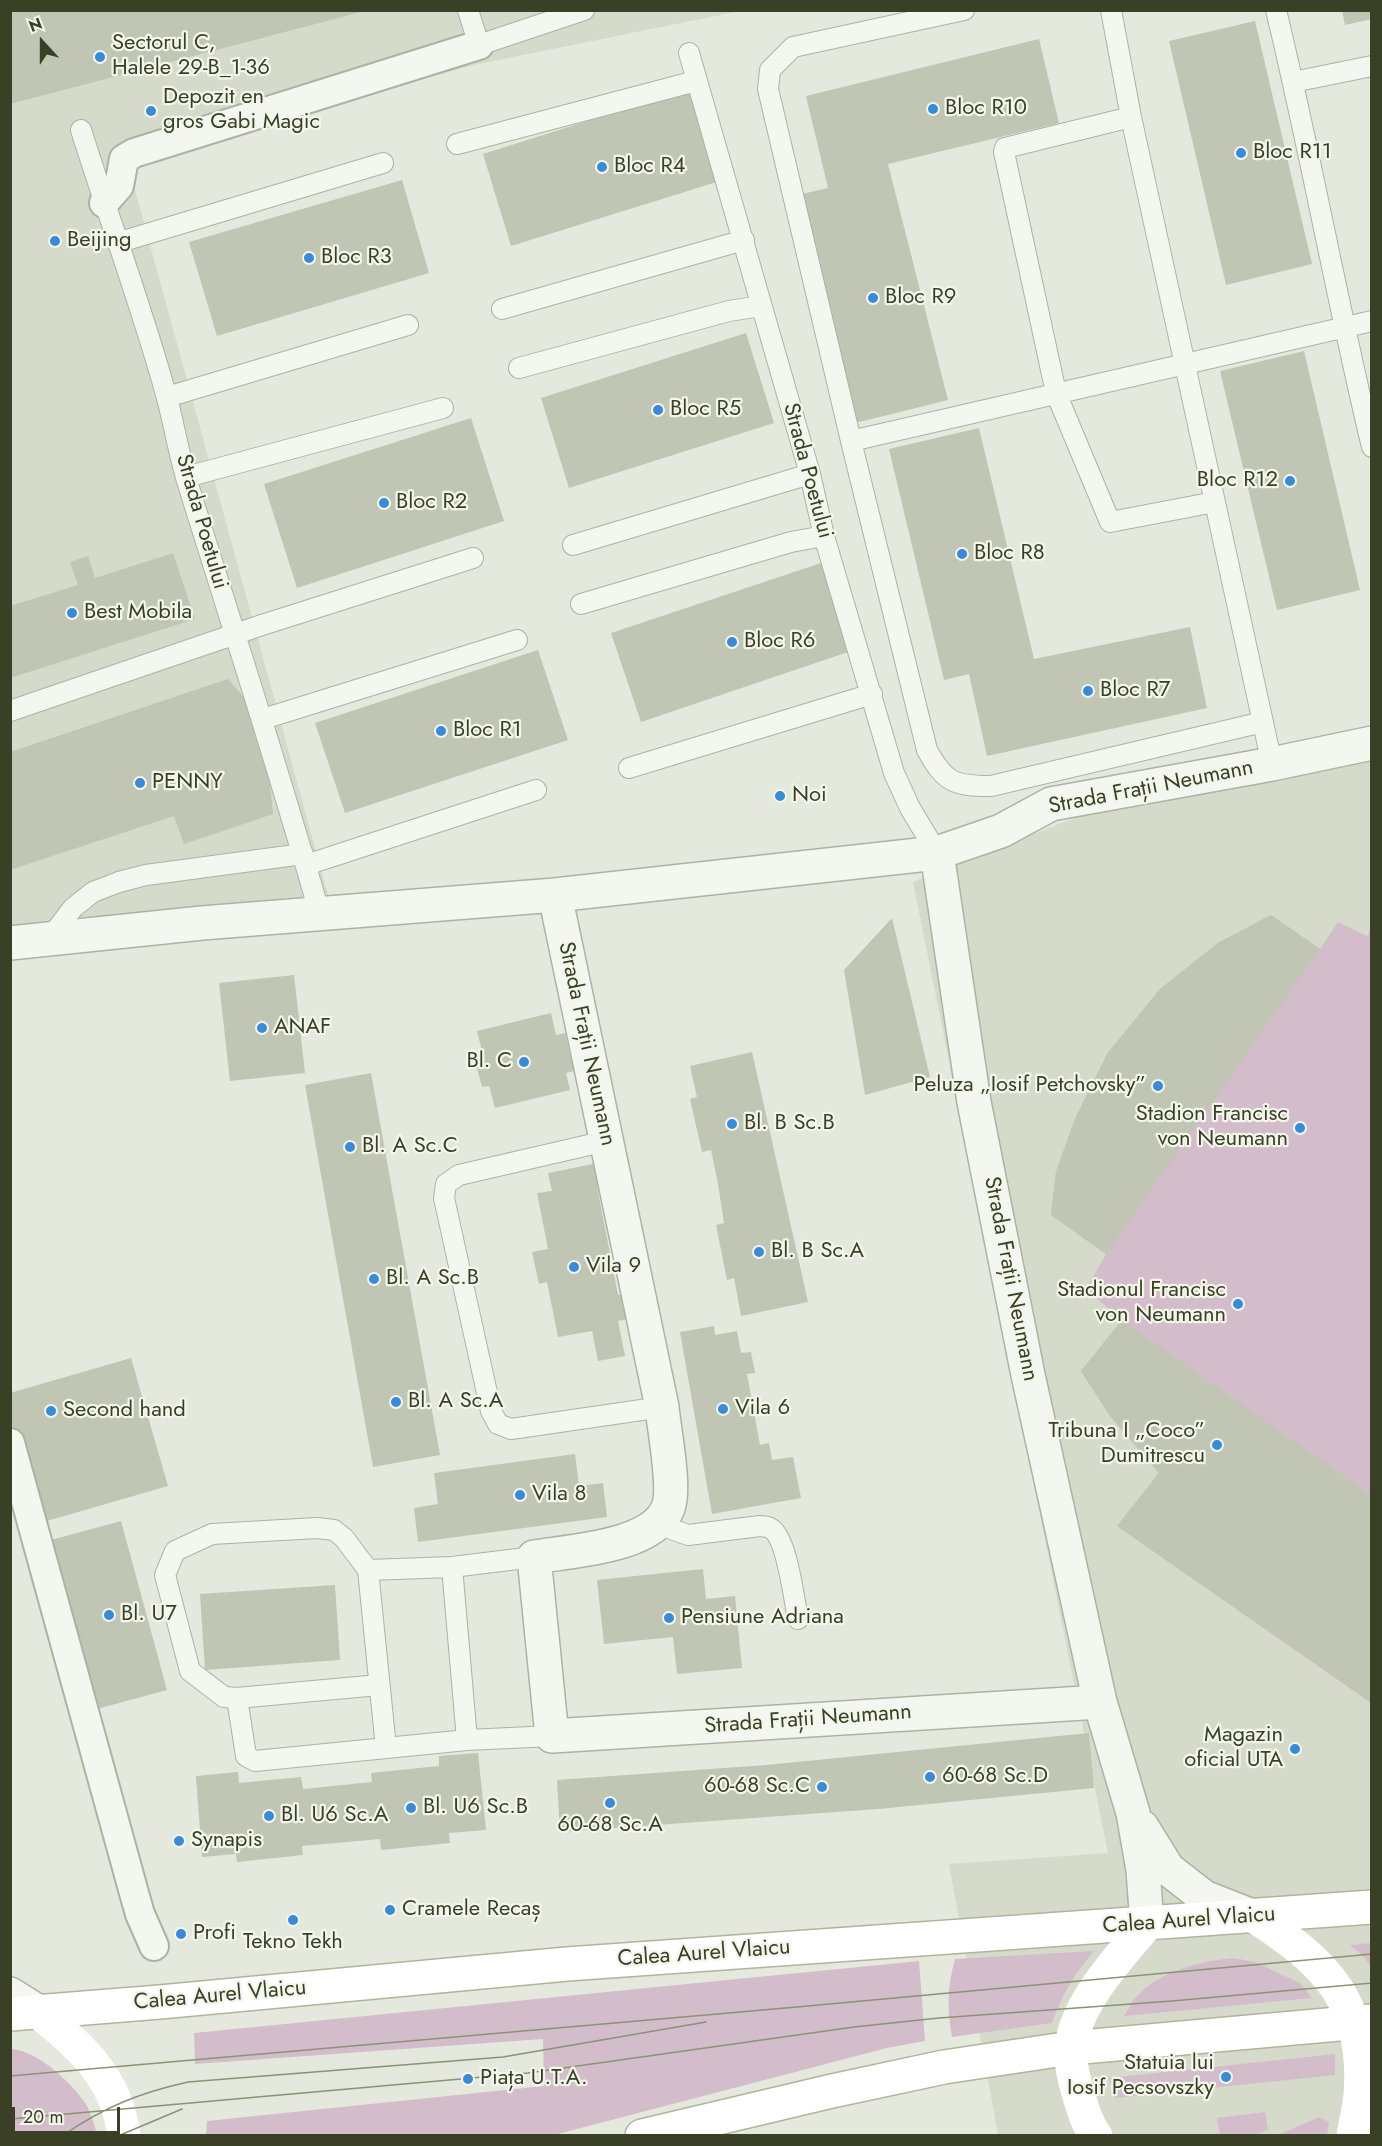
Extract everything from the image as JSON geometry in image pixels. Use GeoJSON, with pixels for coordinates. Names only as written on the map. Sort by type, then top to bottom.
{"type":"FeatureCollection","features":[{"type":"Feature","properties":{"kind":"main road","name":"Calea Aurel Vlaicu"},"geometry":{"type":"LineString","coordinates":[[24,2013],[567,1964],[1371,1908]]}},
{"type":"Feature","properties":{"kind":"main road"},"geometry":{"type":"LineString","coordinates":[[1255,1917],[1285,1936],[1319,1965],[1363,2022],[1359,2054],[1360,2095],[1353,2136]]}},
{"type":"Feature","properties":{"kind":"main road"},"geometry":{"type":"LineString","coordinates":[[1096,2136],[1080,2102],[1075,2082],[1071,2048],[1076,2026],[1094,1991],[1147,1924]]}},
{"type":"Feature","properties":{"kind":"main road"},"geometry":{"type":"LineString","coordinates":[[24,2013],[74,2042],[98,2068],[107,2082],[118,2109],[124,2136]]}},
{"type":"Feature","properties":{"kind":"main road"},"geometry":{"type":"LineString","coordinates":[[642,2136],[944,2067],[1071,2048],[1363,2022]]}},
{"type":"Feature","properties":{"kind":"street"},"geometry":{"type":"LineString","coordinates":[[104,203],[119,186],[124,159],[134,153],[479,45]]}},
{"type":"Feature","properties":{"kind":"street","name":"Strada Frații Neumann"},"geometry":{"type":"LineString","coordinates":[[10,943],[202,923],[555,895],[937,854],[1001,831],[1051,804],[1272,764],[1371,743]]}},
{"type":"Feature","properties":{"kind":"street","name":"Strada Frații Neumann"},"geometry":{"type":"LineString","coordinates":[[937,854],[974,1102],[1028,1375],[1100,1702],[1132,1813],[1143,1870],[1147,1924]]}},
{"type":"Feature","properties":{"kind":"street","name":"Strada Frații Neumann"},"geometry":{"type":"LineString","coordinates":[[555,895],[662,1407],[671,1488],[669,1508],[657,1524]]}},
{"type":"Feature","properties":{"kind":"street"},"geometry":{"type":"LineString","coordinates":[[10,1443],[140,1914],[154,1946]]}},
{"type":"Feature","properties":{"kind":"street"},"geometry":{"type":"LineString","coordinates":[[552,1736],[534,1557],[611,1544],[639,1536],[657,1524]]}},
{"type":"Feature","properties":{"kind":"street","name":"Strada Frații Neumann"},"geometry":{"type":"LineString","coordinates":[[552,1736],[1100,1702]]}},
{"type":"Feature","properties":{"kind":"street","name":"Strada Frații Neumann"},"geometry":{"type":"LineString","coordinates":[[1132,1813],[1168,1869],[1204,1897],[1255,1917]]}},
{"type":"Feature","properties":{"kind":"street"},"geometry":{"type":"LineString","coordinates":[[10,1994],[24,2013]]}},
{"type":"Feature","properties":{"kind":"lane"},"geometry":{"type":"LineString","coordinates":[[468,10],[479,45],[584,10]]}},
{"type":"Feature","properties":{"kind":"lane"},"geometry":{"type":"LineString","coordinates":[[964,10],[793,47],[770,70],[768,89],[927,750],[936,766],[948,778],[966,786],[991,786],[1263,722]]}},
{"type":"Feature","properties":{"kind":"lane"},"geometry":{"type":"LineString","coordinates":[[1111,10],[1131,117],[1272,764]]}},
{"type":"Feature","properties":{"kind":"lane"},"geometry":{"type":"LineString","coordinates":[[1276,10],[1343,327],[1371,447]]}},
{"type":"Feature","properties":{"kind":"lane","name":"Strada Poetului"},"geometry":{"type":"LineString","coordinates":[[689,53],[810,474],[824,536],[894,773],[910,808],[937,854]]}},
{"type":"Feature","properties":{"kind":"lane"},"geometry":{"type":"LineString","coordinates":[[1293,82],[1371,66]]}},
{"type":"Feature","properties":{"kind":"lane"},"geometry":{"type":"LineString","coordinates":[[458,144],[696,81]]}},
{"type":"Feature","properties":{"kind":"lane"},"geometry":{"type":"LineString","coordinates":[[1131,117],[1005,148],[1056,393],[1110,522],[1215,502]]}},
{"type":"Feature","properties":{"kind":"lane","name":"Strada Poetului"},"geometry":{"type":"LineString","coordinates":[[81,130],[104,203],[120,242],[167,397],[186,477],[262,719],[320,915]]}},
{"type":"Feature","properties":{"kind":"lane"},"geometry":{"type":"LineString","coordinates":[[120,242],[383,163]]}},
{"type":"Feature","properties":{"kind":"lane"},"geometry":{"type":"LineString","coordinates":[[502,309],[744,240]]}},
{"type":"Feature","properties":{"kind":"lane"},"geometry":{"type":"LineString","coordinates":[[519,368],[729,311],[761,306]]}},
{"type":"Feature","properties":{"kind":"lane"},"geometry":{"type":"LineString","coordinates":[[851,441],[1371,321]]}},
{"type":"Feature","properties":{"kind":"lane"},"geometry":{"type":"LineString","coordinates":[[167,397],[408,325]]}},
{"type":"Feature","properties":{"kind":"lane"},"geometry":{"type":"LineString","coordinates":[[186,477],[443,408]]}},
{"type":"Feature","properties":{"kind":"lane"},"geometry":{"type":"LineString","coordinates":[[573,545],[810,474]]}},
{"type":"Feature","properties":{"kind":"lane"},"geometry":{"type":"LineString","coordinates":[[581,604],[791,542],[824,536]]}},
{"type":"Feature","properties":{"kind":"lane"},"geometry":{"type":"LineString","coordinates":[[10,711],[235,634],[473,558]]}},
{"type":"Feature","properties":{"kind":"lane"},"geometry":{"type":"LineString","coordinates":[[262,719],[518,640]]}},
{"type":"Feature","properties":{"kind":"lane"},"geometry":{"type":"LineString","coordinates":[[629,768],[872,694]]}},
{"type":"Feature","properties":{"kind":"lane"},"geometry":{"type":"LineString","coordinates":[[50,938],[73,908],[93,892],[119,882],[146,875],[304,859],[536,790]]}},
{"type":"Feature","properties":{"kind":"lane"},"geometry":{"type":"LineString","coordinates":[[606,1140],[459,1175],[446,1184],[444,1198],[491,1411],[498,1425],[511,1429],[662,1407]]}},
{"type":"Feature","properties":{"kind":"lane"},"geometry":{"type":"LineString","coordinates":[[657,1524],[688,1535],[760,1526],[771,1528],[784,1550],[798,1619]]}},
{"type":"Feature","properties":{"kind":"lane"},"geometry":{"type":"LineString","coordinates":[[379,1685],[237,1698],[224,1697],[190,1671],[165,1575],[175,1551],[212,1534],[317,1528],[334,1530],[344,1538],[368,1570],[386,1748]]}},
{"type":"Feature","properties":{"kind":"lane"},"geometry":{"type":"LineString","coordinates":[[368,1570],[452,1566],[534,1557]]}},
{"type":"Feature","properties":{"kind":"lane"},"geometry":{"type":"LineString","coordinates":[[452,1566],[467,1740]]}},
{"type":"Feature","properties":{"kind":"lane","name":"Strada Frații Neumann"},"geometry":{"type":"LineString","coordinates":[[237,1698],[243,1748],[246,1756],[251,1760],[467,1740],[552,1736]]}},
{"type":"Feature","properties":{"kind":"shaded area"},"geometry":{"type":"Polygon","coordinates":[[[10,11],[740,11],[474,65],[127,161],[328,895],[11,934],[10,11]]]}},
{"type":"Feature","properties":{"kind":"shaded area"},"geometry":{"type":"Polygon","coordinates":[[[1371,741],[1371,2135],[998,2135],[949,1864],[1108,1853],[913,882],[1132,795],[1371,741]]]}},
{"type":"Feature","properties":{"kind":"shaded area","name":"Stadionul Francisc von Neumann"},"geometry":{"type":"Polygon","coordinates":[[[1271,915],[1320,949],[1338,922],[1367,936],[1371,930],[1371,1703],[1117,1526],[1159,1473],[1110,1416],[1081,1371],[1122,1320],[1086,1289],[1106,1254],[1051,1215],[1056,1172],[1075,1119],[1107,1054],[1160,989],[1218,943],[1271,915]]]}},
{"type":"Feature","properties":{"kind":"shaded area"},"geometry":{"type":"Polygon","coordinates":[[[1372,1943],[1371,1968],[1365,1958],[1350,1945],[1372,1943]]]}},
{"type":"Feature","properties":{"kind":"shaded area"},"geometry":{"type":"Polygon","coordinates":[[[1094,1951],[1069,1985],[1052,2023],[952,2037],[949,1998],[950,1979],[955,1959],[1094,1951]]]}},
{"type":"Feature","properties":{"kind":"shaded area"},"geometry":{"type":"Polygon","coordinates":[[[1234,1958],[1255,1962],[1300,1983],[1312,1998],[1124,2016],[1137,1996],[1170,1973],[1195,1964],[1234,1958]]]}},
{"type":"Feature","properties":{"kind":"shaded area"},"geometry":{"type":"Polygon","coordinates":[[[919,1961],[925,2041],[887,2048],[554,2135],[206,2135],[207,2121],[544,2086],[543,2039],[195,2064],[194,2033],[919,1961]]]}},
{"type":"Feature","properties":{"kind":"shaded area"},"geometry":{"type":"Polygon","coordinates":[[[11,2049],[32,2055],[63,2078],[86,2104],[98,2135],[11,2135],[11,2049]]]}},
{"type":"Feature","properties":{"kind":"shaded area"},"geometry":{"type":"Polygon","coordinates":[[[1335,2054],[1335,2075],[1115,2098],[1109,2078],[1335,2054]]]}},
{"type":"Feature","properties":{"kind":"shaded area"},"geometry":{"type":"Polygon","coordinates":[[[1265,2112],[1268,2130],[1253,2135],[1220,2135],[1217,2118],[1265,2112]]]}},
{"type":"Feature","properties":{"kind":"shaded area"},"geometry":{"type":"Polygon","coordinates":[[[1319,2117],[1329,2122],[1327,2135],[1278,2135],[1319,2117]]]}},
{"type":"Feature","properties":{"kind":"building","name":"Sectorul C, Halele 29-B_1-36"},"geometry":{"type":"Polygon","coordinates":[[[10,10],[364,10],[365,11],[10,104],[10,10]]]}},
{"type":"Feature","properties":{"kind":"building"},"geometry":{"type":"Polygon","coordinates":[[[1342,10],[1372,10],[1372,19],[1345,25],[1342,10]]]}},
{"type":"Feature","properties":{"kind":"building","name":"Bloc R11"},"geometry":{"type":"Polygon","coordinates":[[[1255,21],[1312,264],[1226,285],[1169,41],[1255,21]]]}},
{"type":"Feature","properties":{"kind":"building"},"geometry":{"type":"Polygon","coordinates":[[[1039,39],[1059,123],[888,164],[948,400],[855,423],[798,195],[828,188],[806,96],[1039,39]]]}},
{"type":"Feature","properties":{"kind":"building","name":"Bloc R4"},"geometry":{"type":"Polygon","coordinates":[[[692,88],[720,181],[511,246],[483,154],[692,88]]]}},
{"type":"Feature","properties":{"kind":"building","name":"Bloc R3"},"geometry":{"type":"Polygon","coordinates":[[[402,180],[429,273],[217,336],[189,242],[402,180]]]}},
{"type":"Feature","properties":{"kind":"building","name":"Bloc R5"},"geometry":{"type":"Polygon","coordinates":[[[746,333],[774,423],[569,488],[541,398],[746,333]]]}},
{"type":"Feature","properties":{"kind":"building","name":"Bloc R12"},"geometry":{"type":"Polygon","coordinates":[[[1304,351],[1360,590],[1277,610],[1220,371],[1304,351]]]}},
{"type":"Feature","properties":{"kind":"building","name":"Bloc R2"},"geometry":{"type":"Polygon","coordinates":[[[471,418],[504,521],[297,588],[264,484],[471,418]]]}},
{"type":"Feature","properties":{"kind":"building"},"geometry":{"type":"Polygon","coordinates":[[[979,428],[1034,659],[1190,627],[1207,708],[987,756],[969,674],[944,680],[889,449],[979,428]]]}},
{"type":"Feature","properties":{"kind":"building"},"geometry":{"type":"Polygon","coordinates":[[[173,553],[195,619],[10,678],[10,606],[78,585],[70,562],[88,556],[95,578],[173,553]]]}},
{"type":"Feature","properties":{"kind":"building","name":"Bloc R6"},"geometry":{"type":"Polygon","coordinates":[[[824,562],[854,650],[641,722],[611,633],[824,562]]]}},
{"type":"Feature","properties":{"kind":"building","name":"Bloc R1"},"geometry":{"type":"Polygon","coordinates":[[[538,650],[568,740],[345,813],[315,723],[538,650]]]}},
{"type":"Feature","properties":{"kind":"building","name":"PENNY"},"geometry":{"type":"Polygon","coordinates":[[[228,679],[263,719],[273,814],[184,844],[174,816],[10,870],[10,752],[228,679]]]}},
{"type":"Feature","properties":{"kind":"building","name":"Peluza „Iosif Petchovsky”"},"geometry":{"type":"Polygon","coordinates":[[[1271,915],[1320,949],[1106,1254],[1051,1215],[1056,1172],[1075,1119],[1107,1054],[1160,989],[1218,943],[1271,915]]]}},
{"type":"Feature","properties":{"kind":"building"},"geometry":{"type":"Polygon","coordinates":[[[892,918],[930,1077],[865,1095],[844,970],[892,918]]]}},
{"type":"Feature","properties":{"kind":"building","name":"ANAF"},"geometry":{"type":"Polygon","coordinates":[[[294,975],[305,1073],[230,1081],[219,983],[294,975]]]}},
{"type":"Feature","properties":{"kind":"building","name":"Bl. C"},"geometry":{"type":"Polygon","coordinates":[[[551,1013],[556,1035],[565,1033],[574,1071],[566,1073],[570,1090],[495,1108],[489,1086],[482,1087],[473,1053],[482,1051],[477,1031],[551,1013]]]}},
{"type":"Feature","properties":{"kind":"building"},"geometry":{"type":"Polygon","coordinates":[[[752,1052],[808,1302],[741,1316],[734,1278],[727,1280],[716,1225],[724,1223],[711,1150],[702,1152],[690,1099],[697,1097],[690,1066],[752,1052]]]}},
{"type":"Feature","properties":{"kind":"building"},"geometry":{"type":"Polygon","coordinates":[[[371,1073],[440,1455],[373,1467],[305,1085],[371,1073]]]}},
{"type":"Feature","properties":{"kind":"building","name":"Vila 9"},"geometry":{"type":"Polygon","coordinates":[[[603,1162],[608,1184],[597,1186],[618,1295],[629,1293],[634,1318],[618,1321],[625,1356],[598,1361],[592,1331],[558,1337],[547,1282],[539,1284],[532,1252],[548,1249],[537,1193],[552,1191],[548,1173],[603,1162]]]}},
{"type":"Feature","properties":{"kind":"building","name":"Tribuna I „Coco” Dumitrescu"},"geometry":{"type":"Polygon","coordinates":[[[1122,1320],[1372,1496],[1372,1703],[1117,1526],[1159,1473],[1110,1416],[1081,1371],[1122,1320]]]}},
{"type":"Feature","properties":{"kind":"building","name":"Vila 6"},"geometry":{"type":"Polygon","coordinates":[[[714,1326],[715,1335],[737,1331],[741,1353],[751,1352],[755,1373],[747,1374],[760,1445],[769,1443],[772,1460],[793,1457],[801,1498],[712,1514],[680,1332],[714,1326]]]}},
{"type":"Feature","properties":{"kind":"building"},"geometry":{"type":"Polygon","coordinates":[[[131,1358],[168,1486],[40,1523],[10,1418],[10,1393],[131,1358]]]}},
{"type":"Feature","properties":{"kind":"building","name":"Vila 8"},"geometry":{"type":"Polygon","coordinates":[[[575,1454],[579,1486],[603,1483],[607,1517],[418,1542],[414,1508],[438,1504],[434,1473],[575,1454]]]}},
{"type":"Feature","properties":{"kind":"building","name":"Bl. U7"},"geometry":{"type":"Polygon","coordinates":[[[121,1521],[167,1690],[97,1709],[51,1540],[121,1521]]]}},
{"type":"Feature","properties":{"kind":"building","name":"Pensiune Adriana"},"geometry":{"type":"Polygon","coordinates":[[[703,1569],[706,1599],[735,1596],[742,1668],[677,1674],[673,1637],[604,1644],[597,1580],[703,1569]]]}},
{"type":"Feature","properties":{"kind":"building"},"geometry":{"type":"Polygon","coordinates":[[[335,1585],[340,1660],[205,1670],[200,1594],[335,1585]]]}},
{"type":"Feature","properties":{"kind":"building"},"geometry":{"type":"Polygon","coordinates":[[[1089,1733],[1094,1788],[878,1809],[560,1832],[557,1780],[766,1765],[1089,1733]]]}},
{"type":"Feature","properties":{"kind":"building"},"geometry":{"type":"Polygon","coordinates":[[[478,1753],[486,1830],[449,1833],[450,1843],[381,1850],[380,1839],[302,1846],[303,1855],[237,1862],[236,1854],[202,1857],[196,1776],[238,1772],[239,1783],[301,1777],[303,1789],[372,1782],[371,1773],[439,1766],[439,1756],[478,1753]]]}},
{"type":"Feature","properties":{"kind":"tram line"},"geometry":{"type":"LineString","coordinates":[[10,2076],[1372,1954]]}},
{"type":"Feature","properties":{"kind":"tram line"},"geometry":{"type":"LineString","coordinates":[[10,2119],[528,2073],[854,2027],[939,2018],[1172,2001],[1372,1983]]}},
{"type":"Feature","properties":{"kind":"tram line"},"geometry":{"type":"LineString","coordinates":[[62,2136],[122,2102],[188,2082],[503,2057],[706,2022]]}},
{"type":"Feature","properties":{"kind":"tram line"},"geometry":{"type":"LineString","coordinates":[[118,2136],[182,2109]]}},
{"type":"Feature","properties":{"kind":"place","name":"Sectorul C, Halele 29-B_1-36"},"geometry":{"type":"Point","coordinates":[100,57]}},
{"type":"Feature","properties":{"kind":"place","name":"Bloc R10"},"geometry":{"type":"Point","coordinates":[933,109]}},
{"type":"Feature","properties":{"kind":"place","name":"Depozit en gros Gabi Magic"},"geometry":{"type":"Point","coordinates":[151,111]}},
{"type":"Feature","properties":{"kind":"place","name":"Bloc R11"},"geometry":{"type":"Point","coordinates":[1241,153]}},
{"type":"Feature","properties":{"kind":"place","name":"Bloc R4"},"geometry":{"type":"Point","coordinates":[602,167]}},
{"type":"Feature","properties":{"kind":"place","name":"Beijing"},"geometry":{"type":"Point","coordinates":[55,241]}},
{"type":"Feature","properties":{"kind":"place","name":"Bloc R3"},"geometry":{"type":"Point","coordinates":[309,258]}},
{"type":"Feature","properties":{"kind":"place","name":"Bloc R9"},"geometry":{"type":"Point","coordinates":[873,298]}},
{"type":"Feature","properties":{"kind":"place","name":"Bloc R5"},"geometry":{"type":"Point","coordinates":[658,410]}},
{"type":"Feature","properties":{"kind":"place","name":"Bloc R12"},"geometry":{"type":"Point","coordinates":[1290,481]}},
{"type":"Feature","properties":{"kind":"place","name":"Bloc R2"},"geometry":{"type":"Point","coordinates":[384,503]}},
{"type":"Feature","properties":{"kind":"place","name":"Bloc R8"},"geometry":{"type":"Point","coordinates":[962,554]}},
{"type":"Feature","properties":{"kind":"place","name":"Best Mobila"},"geometry":{"type":"Point","coordinates":[72,613]}},
{"type":"Feature","properties":{"kind":"place","name":"Bloc R6"},"geometry":{"type":"Point","coordinates":[732,642]}},
{"type":"Feature","properties":{"kind":"place","name":"Bloc R7"},"geometry":{"type":"Point","coordinates":[1088,691]}},
{"type":"Feature","properties":{"kind":"place","name":"Bloc R1"},"geometry":{"type":"Point","coordinates":[441,731]}},
{"type":"Feature","properties":{"kind":"place","name":"PENNY"},"geometry":{"type":"Point","coordinates":[140,783]}},
{"type":"Feature","properties":{"kind":"place","name":"Noi"},"geometry":{"type":"Point","coordinates":[780,796]}},
{"type":"Feature","properties":{"kind":"place","name":"ANAF"},"geometry":{"type":"Point","coordinates":[262,1028]}},
{"type":"Feature","properties":{"kind":"place","name":"Bl. C"},"geometry":{"type":"Point","coordinates":[524,1062]}},
{"type":"Feature","properties":{"kind":"place","name":"Peluza „Iosif Petchovsky”"},"geometry":{"type":"Point","coordinates":[1158,1086]}},
{"type":"Feature","properties":{"kind":"place","name":"Bl. B Sc.B"},"geometry":{"type":"Point","coordinates":[732,1124]}},
{"type":"Feature","properties":{"kind":"place","name":"Stadion Francisc von Neumann"},"geometry":{"type":"Point","coordinates":[1300,1128]}},
{"type":"Feature","properties":{"kind":"place","name":"Bl. A Sc.C"},"geometry":{"type":"Point","coordinates":[350,1147]}},
{"type":"Feature","properties":{"kind":"place","name":"Bl. B Sc.A"},"geometry":{"type":"Point","coordinates":[759,1252]}},
{"type":"Feature","properties":{"kind":"place","name":"Vila 9"},"geometry":{"type":"Point","coordinates":[574,1267]}},
{"type":"Feature","properties":{"kind":"place","name":"Bl. A Sc.B"},"geometry":{"type":"Point","coordinates":[374,1279]}},
{"type":"Feature","properties":{"kind":"place","name":"Stadionul Francisc von Neumann"},"geometry":{"type":"Point","coordinates":[1238,1304]}},
{"type":"Feature","properties":{"kind":"place","name":"Bl. A Sc.A"},"geometry":{"type":"Point","coordinates":[396,1402]}},
{"type":"Feature","properties":{"kind":"place","name":"Vila 6"},"geometry":{"type":"Point","coordinates":[723,1409]}},
{"type":"Feature","properties":{"kind":"place","name":"Second hand"},"geometry":{"type":"Point","coordinates":[51,1411]}},
{"type":"Feature","properties":{"kind":"place","name":"Tribuna I „Coco” Dumitrescu"},"geometry":{"type":"Point","coordinates":[1217,1445]}},
{"type":"Feature","properties":{"kind":"place","name":"Vila 8"},"geometry":{"type":"Point","coordinates":[520,1495]}},
{"type":"Feature","properties":{"kind":"place","name":"Bl. U7"},"geometry":{"type":"Point","coordinates":[109,1615]}},
{"type":"Feature","properties":{"kind":"place","name":"Pensiune Adriana"},"geometry":{"type":"Point","coordinates":[669,1618]}},
{"type":"Feature","properties":{"kind":"place","name":"Magazin oficial UTA"},"geometry":{"type":"Point","coordinates":[1295,1749]}},
{"type":"Feature","properties":{"kind":"place","name":"60-68 Sc.D"},"geometry":{"type":"Point","coordinates":[930,1777]}},
{"type":"Feature","properties":{"kind":"place","name":"60-68 Sc.C"},"geometry":{"type":"Point","coordinates":[822,1787]}},
{"type":"Feature","properties":{"kind":"place","name":"60-68 Sc.A"},"geometry":{"type":"Point","coordinates":[610,1803]}},
{"type":"Feature","properties":{"kind":"place","name":"Bl. U6 Sc.B"},"geometry":{"type":"Point","coordinates":[411,1808]}},
{"type":"Feature","properties":{"kind":"place","name":"Bl. U6 Sc.A"},"geometry":{"type":"Point","coordinates":[269,1816]}},
{"type":"Feature","properties":{"kind":"place","name":"Synapis"},"geometry":{"type":"Point","coordinates":[179,1841]}},
{"type":"Feature","properties":{"kind":"place","name":"Cramele Recaș"},"geometry":{"type":"Point","coordinates":[390,1910]}},
{"type":"Feature","properties":{"kind":"place","name":"Tekno Tekh"},"geometry":{"type":"Point","coordinates":[293,1920]}},
{"type":"Feature","properties":{"kind":"place","name":"Profi"},"geometry":{"type":"Point","coordinates":[181,1934]}},
{"type":"Feature","properties":{"kind":"place","name":"Statuia lui Iosif Pecsovszky"},"geometry":{"type":"Point","coordinates":[1226,2077]}},
{"type":"Feature","properties":{"kind":"place","name":"Piața U.T.A."},"geometry":{"type":"Point","coordinates":[468,2079]}}]}
